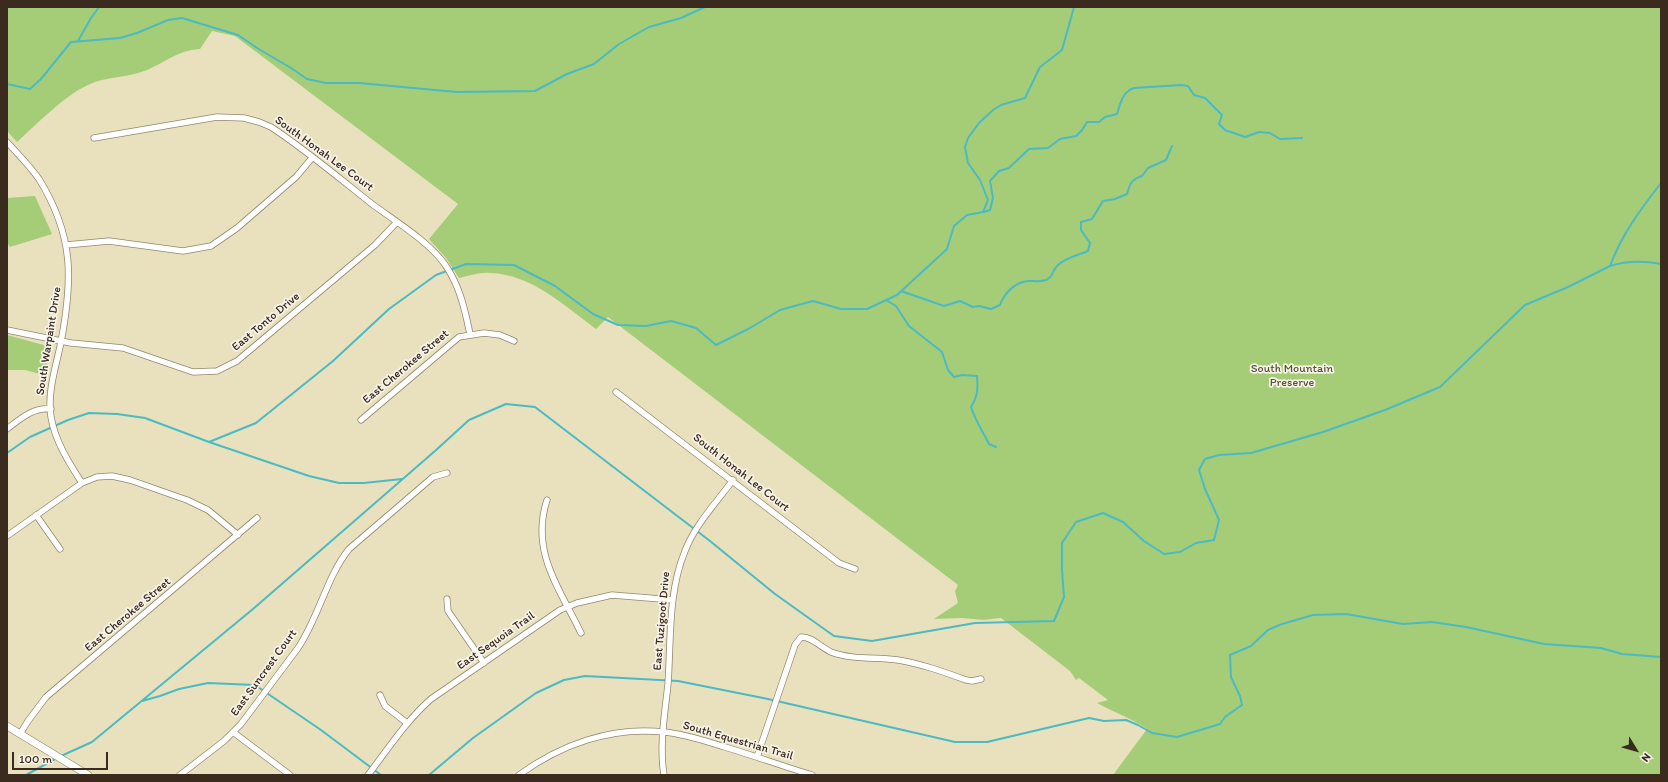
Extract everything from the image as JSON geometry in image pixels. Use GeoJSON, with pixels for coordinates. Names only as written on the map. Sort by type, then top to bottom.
{"type":"FeatureCollection","features":[{"type":"Feature","properties":{"kind":"street","name":"South Honah Lee Court"},"geometry":{"type":"LineString","coordinates":[[94,138],[217,117],[244,118],[271,127],[430,248],[446,265],[457,285],[465,309],[470,334]]}},
{"type":"Feature","properties":{"kind":"street","name":"South Warpaint Drive"},"geometry":{"type":"LineString","coordinates":[[7,142],[38,178],[55,209],[64,233],[70,281],[61,341],[50,395],[50,408],[56,436],[63,452],[82,483]]}},
{"type":"Feature","properties":{"kind":"street"},"geometry":{"type":"LineString","coordinates":[[66,245],[109,241],[183,251],[211,246],[237,228],[296,177],[312,158]]}},
{"type":"Feature","properties":{"kind":"street","name":"East Tonto Drive"},"geometry":{"type":"LineString","coordinates":[[7,330],[86,346],[123,348],[193,372],[217,371],[237,361],[375,245],[397,222]]}},
{"type":"Feature","properties":{"kind":"street","name":"East Cherokee Street"},"geometry":{"type":"LineString","coordinates":[[360,420],[459,337],[470,334],[484,333],[500,335],[514,341]]}},
{"type":"Feature","properties":{"kind":"street","name":"South Honah Lee Court"},"geometry":{"type":"LineString","coordinates":[[616,392],[839,563],[855,568]]}},
{"type":"Feature","properties":{"kind":"street"},"geometry":{"type":"LineString","coordinates":[[7,429],[30,412],[41,408],[50,408]]}},
{"type":"Feature","properties":{"kind":"street","name":"East Suncrest Court"},"geometry":{"type":"LineString","coordinates":[[180,775],[224,741],[270,686],[305,638],[342,558],[350,549],[433,477],[447,473]]}},
{"type":"Feature","properties":{"kind":"street"},"geometry":{"type":"LineString","coordinates":[[7,536],[82,483],[97,477],[112,476],[130,480],[187,500],[208,510],[238,535]]}},
{"type":"Feature","properties":{"kind":"street","name":"East Tuzigoot Drive"},"geometry":{"type":"LineString","coordinates":[[664,775],[663,732],[668,685],[673,600],[678,568],[692,536],[732,480]]}},
{"type":"Feature","properties":{"kind":"street"},"geometry":{"type":"LineString","coordinates":[[547,500],[541,525],[544,558],[581,634]]}},
{"type":"Feature","properties":{"kind":"street"},"geometry":{"type":"LineString","coordinates":[[36,515],[60,549]]}},
{"type":"Feature","properties":{"kind":"street","name":"East Cherokee Street"},"geometry":{"type":"LineString","coordinates":[[20,734],[46,697],[257,518]]}},
{"type":"Feature","properties":{"kind":"street","name":"East Sequoia Trail"},"geometry":{"type":"LineString","coordinates":[[368,775],[418,711],[431,699],[560,610],[577,603],[612,595],[673,600]]}},
{"type":"Feature","properties":{"kind":"street"},"geometry":{"type":"LineString","coordinates":[[447,599],[448,611],[484,663]]}},
{"type":"Feature","properties":{"kind":"street"},"geometry":{"type":"LineString","coordinates":[[757,757],[795,645],[798,639],[803,637],[831,652],[911,662],[925,665],[966,680],[972,681],[981,679]]}},
{"type":"Feature","properties":{"kind":"street"},"geometry":{"type":"LineString","coordinates":[[380,695],[385,706],[408,724]]}},
{"type":"Feature","properties":{"kind":"street"},"geometry":{"type":"LineString","coordinates":[[7,726],[88,775]]}},
{"type":"Feature","properties":{"kind":"street"},"geometry":{"type":"LineString","coordinates":[[233,732],[290,775]]}},
{"type":"Feature","properties":{"kind":"street","name":"South Equestrian Trail"},"geometry":{"type":"LineString","coordinates":[[522,774],[537,762],[574,744],[598,737],[629,732],[663,732],[693,737],[812,775]]}},
{"type":"Feature","properties":{"kind":"green space","name":"South Mountain Preserve"},"geometry":{"type":"Polygon","coordinates":[[[7,7],[1661,7],[1661,775],[1113,775],[1147,729],[1097,703],[1108,700],[1079,678],[1076,680],[1070,671],[1001,618],[983,620],[962,618],[934,619],[958,603],[955,591],[958,585],[608,317],[596,329],[560,301],[520,279],[490,273],[474,274],[459,278],[446,258],[429,239],[458,204],[235,36],[212,31],[200,49],[178,54],[140,73],[102,80],[88,85],[60,103],[17,142],[7,131],[7,7]]]}},
{"type":"Feature","properties":{"kind":"green space"},"geometry":{"type":"Polygon","coordinates":[[[35,196],[52,234],[10,247],[7,243],[7,198],[35,196]]]}},
{"type":"Feature","properties":{"kind":"green space"},"geometry":{"type":"Polygon","coordinates":[[[7,335],[51,347],[44,375],[25,370],[7,370],[7,335]]]}},
{"type":"Feature","properties":{"kind":"waterway"},"geometry":{"type":"LineString","coordinates":[[78,41],[99,7]]}},
{"type":"Feature","properties":{"kind":"waterway"},"geometry":{"type":"LineString","coordinates":[[7,84],[30,89],[41,79],[71,42],[120,38],[137,33],[168,20],[182,18],[238,35],[307,79],[326,83],[359,83],[457,92],[535,91],[567,74],[594,64],[619,44],[649,27],[681,18],[705,7]]}},
{"type":"Feature","properties":{"kind":"waterway"},"geometry":{"type":"LineString","coordinates":[[209,442],[256,423],[333,361],[389,309],[436,275],[466,264],[514,265],[555,286],[593,314],[618,325],[646,326],[671,321],[696,328],[716,345],[750,328],[780,310],[813,301],[841,309],[867,309],[897,295],[947,249],[954,226],[967,215],[983,212],[988,200],[980,180],[968,163],[965,147],[968,138],[979,123],[993,110],[1001,105],[1025,98],[1040,67],[1062,50],[1074,7]]}},
{"type":"Feature","properties":{"kind":"waterway"},"geometry":{"type":"LineString","coordinates":[[984,212],[990,210],[993,198],[990,181],[999,171],[1009,168],[1029,149],[1048,148],[1060,139],[1076,136],[1087,122],[1099,122],[1105,117],[1117,114],[1125,95],[1134,88],[1181,85],[1188,86],[1194,95],[1205,98],[1222,115],[1219,124],[1225,130],[1245,137],[1259,132],[1270,133],[1280,139],[1302,138]]}},
{"type":"Feature","properties":{"kind":"waterway"},"geometry":{"type":"LineString","coordinates":[[901,291],[944,306],[960,301],[973,307],[979,306],[991,309],[1000,305],[1008,292],[1016,285],[1025,281],[1046,280],[1060,263],[1088,251],[1090,243],[1081,230],[1081,222],[1092,219],[1103,201],[1115,199],[1127,194],[1130,184],[1134,180],[1142,176],[1148,168],[1166,160],[1172,146]]}},
{"type":"Feature","properties":{"kind":"waterway"},"geometry":{"type":"LineString","coordinates":[[61,756],[92,742],[253,609],[469,420],[506,404],[535,407],[710,541],[775,594],[834,636],[872,641],[975,623],[1054,621],[1064,597],[1062,543],[1076,522],[1103,513],[1123,522],[1144,541],[1164,554],[1180,552],[1196,543],[1214,540],[1219,520],[1205,489],[1199,470],[1205,459],[1219,455],[1251,453],[1323,432],[1385,410],[1440,387],[1525,305],[1568,287],[1610,266],[1626,233],[1661,183]]}},
{"type":"Feature","properties":{"kind":"waterway"},"geometry":{"type":"LineString","coordinates":[[1610,266],[1636,262],[1661,264]]}},
{"type":"Feature","properties":{"kind":"waterway"},"geometry":{"type":"LineString","coordinates":[[886,300],[896,306],[909,326],[942,352],[948,370],[954,377],[962,375],[977,376],[977,392],[971,407],[989,444],[996,447]]}},
{"type":"Feature","properties":{"kind":"waterway"},"geometry":{"type":"LineString","coordinates":[[7,453],[30,437],[68,420],[89,413],[117,414],[145,418],[209,442],[309,476],[339,483],[364,483],[402,479]]}},
{"type":"Feature","properties":{"kind":"waterway"},"geometry":{"type":"LineString","coordinates":[[429,775],[473,738],[536,693],[564,680],[585,676],[678,681],[768,699],[955,742],[987,742],[1089,718],[1104,721],[1126,720],[1152,733],[1177,737],[1220,724],[1225,717],[1242,705],[1240,696],[1231,677],[1230,655],[1251,646],[1268,630],[1282,624],[1313,615],[1346,614],[1403,624],[1432,622],[1466,627],[1544,644],[1601,648],[1622,654],[1661,657]]}},
{"type":"Feature","properties":{"kind":"waterway"},"geometry":{"type":"LineString","coordinates":[[142,701],[179,689],[208,683],[255,685],[321,730],[381,775]]}},
{"type":"Feature","properties":{"kind":"waterway"},"geometry":{"type":"LineString","coordinates":[[26,775],[57,758]]}}]}
